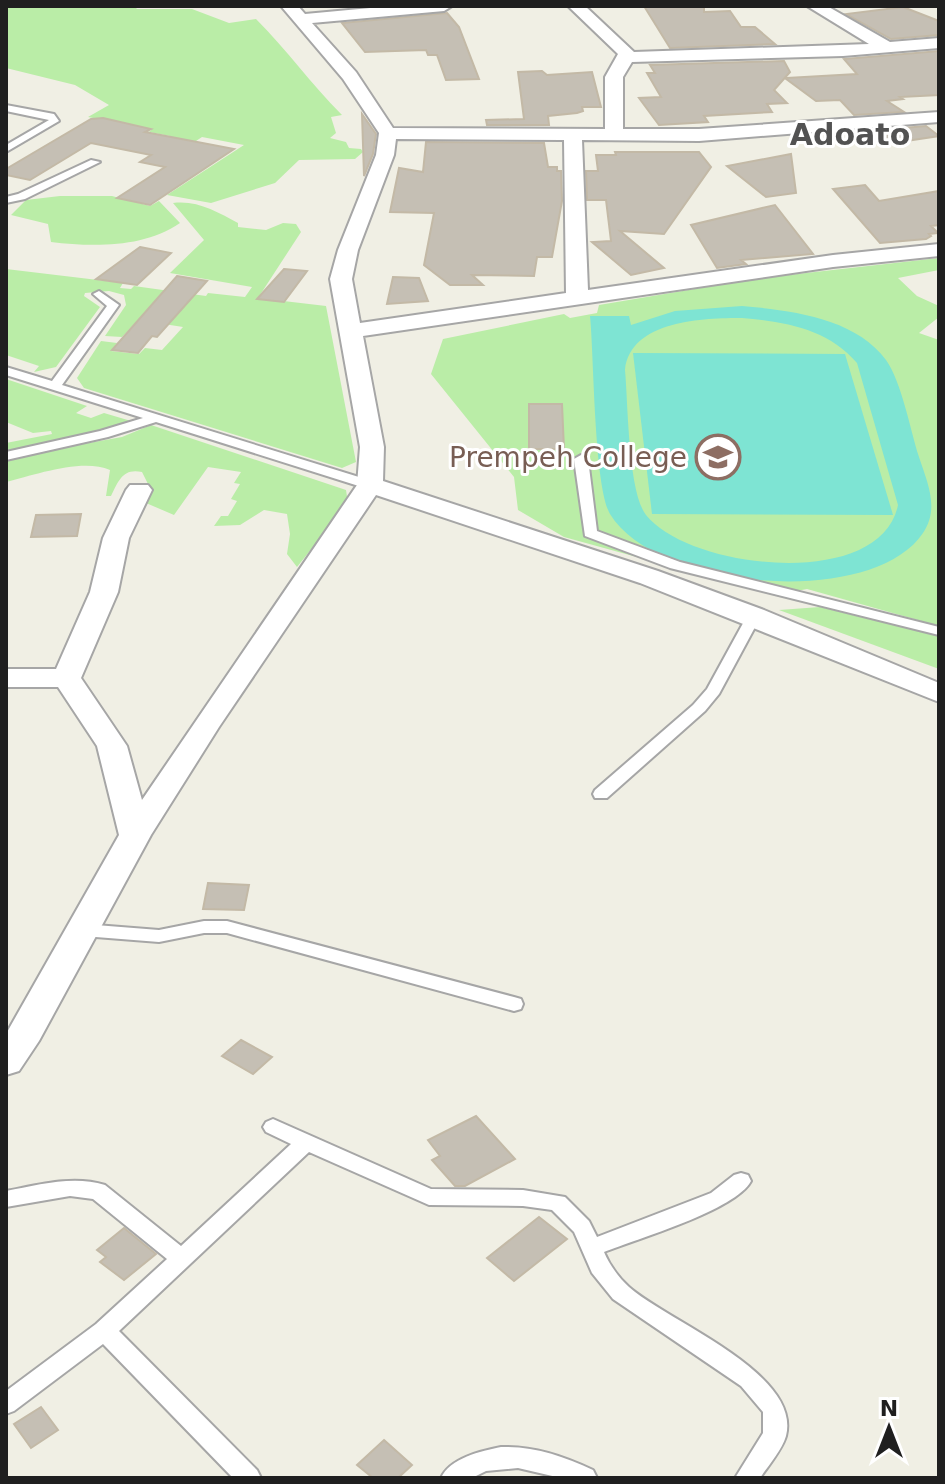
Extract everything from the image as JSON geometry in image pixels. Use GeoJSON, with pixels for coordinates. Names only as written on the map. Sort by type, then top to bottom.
{"type":"FeatureCollection","features":[{"type":"Feature","properties":{"kind":"street"},"geometry":{"type":"LineString","coordinates":[[296,13],[444,6]]}},
{"type":"Feature","properties":{"kind":"street"},"geometry":{"type":"LineString","coordinates":[[576,6],[620,45],[627,57]]}},
{"type":"Feature","properties":{"kind":"street"},"geometry":{"type":"LineString","coordinates":[[815,6],[888,48]]}},
{"type":"Feature","properties":{"kind":"street"},"geometry":{"type":"LineString","coordinates":[[6,1062],[26,1032],[135,835],[370,485],[372,447],[341,279],[348,250],[385,155],[388,133],[350,76],[296,13]]}},
{"type":"Feature","properties":{"kind":"street"},"geometry":{"type":"LineString","coordinates":[[627,57],[888,48],[939,43]]}},
{"type":"Feature","properties":{"kind":"street"},"geometry":{"type":"LineString","coordinates":[[614,135],[614,77],[627,57]]}},
{"type":"Feature","properties":{"kind":"street"},"geometry":{"type":"LineString","coordinates":[[388,133],[712,134],[939,117]]}},
{"type":"Feature","properties":{"kind":"street"},"geometry":{"type":"LineString","coordinates":[[573,135],[577,296]]}},
{"type":"Feature","properties":{"kind":"street"},"geometry":{"type":"LineString","coordinates":[[350,331],[577,296],[833,261],[939,250]]}},
{"type":"Feature","properties":{"kind":"street"},"geometry":{"type":"LineString","coordinates":[[370,485],[754,616],[939,693]]}},
{"type":"Feature","properties":{"kind":"street"},"geometry":{"type":"LineString","coordinates":[[67,678],[104,592],[116,538],[139,490]]}},
{"type":"Feature","properties":{"kind":"street"},"geometry":{"type":"LineString","coordinates":[[6,678],[67,678]]}},
{"type":"Feature","properties":{"kind":"street"},"geometry":{"type":"LineString","coordinates":[[67,678],[112,746],[135,835]]}},
{"type":"Feature","properties":{"kind":"lane"},"geometry":{"type":"LineString","coordinates":[[6,108],[51,116],[54,121],[6,149]]}},
{"type":"Feature","properties":{"kind":"lane"},"geometry":{"type":"LineString","coordinates":[[6,200],[21,197],[95,162]]}},
{"type":"Feature","properties":{"kind":"lane"},"geometry":{"type":"LineString","coordinates":[[54,387],[113,305],[99,294]]}},
{"type":"Feature","properties":{"kind":"lane"},"geometry":{"type":"LineString","coordinates":[[6,371],[370,485]]}},
{"type":"Feature","properties":{"kind":"lane"},"geometry":{"type":"LineString","coordinates":[[6,456],[154,419]]}},
{"type":"Feature","properties":{"kind":"lane"},"geometry":{"type":"LineString","coordinates":[[581,459],[590,533],[675,565],[939,631]]}},
{"type":"Feature","properties":{"kind":"lane"},"geometry":{"type":"LineString","coordinates":[[601,794],[699,708],[714,691],[754,616]]}},
{"type":"Feature","properties":{"kind":"lane"},"geometry":{"type":"LineString","coordinates":[[83,930],[159,936],[204,927],[227,927],[514,1004]]}},
{"type":"Feature","properties":{"kind":"lane"},"geometry":{"type":"LineString","coordinates":[[273,1127],[429,1197],[523,1198],[558,1203],[582,1227],[600,1267],[621,1293],[749,1379],[774,1409],[775,1435],[747,1478]]}},
{"type":"Feature","properties":{"kind":"lane"},"geometry":{"type":"LineString","coordinates":[[6,1404],[104,1331],[305,1143]]}},
{"type":"Feature","properties":{"kind":"lane"},"geometry":{"type":"LineString","coordinates":[[591,1248],[718,1199],[741,1181]]}},
{"type":"Feature","properties":{"kind":"lane"},"geometry":{"type":"LineString","coordinates":[[6,1199],[70,1188],[98,1191],[183,1259]]}},
{"type":"Feature","properties":{"kind":"lane"},"geometry":{"type":"LineString","coordinates":[[104,1331],[249,1478]]}},
{"type":"Feature","properties":{"kind":"lane"},"geometry":{"type":"LineString","coordinates":[[453,1478],[470,1464],[492,1458],[521,1457],[549,1462],[585,1478]]}},
{"type":"Feature","properties":{"kind":"green space"},"geometry":{"type":"Polygon","coordinates":[[[6,6],[139,6],[136,9],[192,9],[229,23],[256,19],[342,115],[331,117],[336,133],[330,138],[346,142],[349,148],[363,152],[355,159],[299,160],[275,183],[211,203],[167,195],[244,145],[202,137],[193,143],[167,139],[170,136],[149,132],[152,129],[88,117],[109,105],[75,85],[6,68],[6,6]]]}},
{"type":"Feature","properties":{"kind":"green space"},"geometry":{"type":"Polygon","coordinates":[[[60,196],[112,196],[150,206],[159,201],[180,223],[151,237],[134,241],[84,245],[51,242],[48,224],[11,215],[26,200],[60,196]]]}},
{"type":"Feature","properties":{"kind":"green space"},"geometry":{"type":"Polygon","coordinates":[[[173,203],[191,203],[207,208],[238,223],[238,227],[266,230],[283,223],[296,224],[301,232],[258,298],[326,306],[356,462],[342,468],[84,388],[77,378],[101,341],[117,343],[111,351],[139,354],[145,348],[162,350],[183,327],[138,320],[122,337],[105,336],[126,305],[124,295],[109,291],[85,293],[84,296],[100,307],[56,367],[34,372],[39,366],[6,355],[6,269],[123,283],[120,288],[131,289],[134,286],[206,296],[208,293],[245,297],[252,287],[170,273],[204,240],[173,203]]]}},
{"type":"Feature","properties":{"kind":"green space","name":"Prempeh College"},"geometry":{"type":"Polygon","coordinates":[[[939,258],[939,270],[898,278],[917,296],[939,306],[939,317],[919,333],[939,340],[939,626],[807,589],[775,595],[564,537],[518,510],[514,477],[431,374],[443,339],[564,314],[570,318],[597,313],[599,305],[754,279],[939,258]]]}},
{"type":"Feature","properties":{"kind":"green space"},"geometry":{"type":"Polygon","coordinates":[[[6,379],[87,406],[76,413],[91,418],[104,413],[131,421],[97,434],[6,454],[6,443],[52,434],[51,431],[33,433],[6,422],[6,379]]]}},
{"type":"Feature","properties":{"kind":"green space"},"geometry":{"type":"Polygon","coordinates":[[[151,425],[346,490],[348,503],[297,567],[287,554],[290,534],[287,514],[264,510],[240,525],[214,526],[221,516],[228,516],[237,501],[231,499],[240,484],[234,483],[241,472],[208,467],[174,515],[146,503],[148,484],[142,472],[126,474],[119,480],[111,496],[106,496],[110,470],[99,467],[58,469],[6,482],[6,460],[122,437],[151,425]]]}},
{"type":"Feature","properties":{"kind":"green space"},"geometry":{"type":"Polygon","coordinates":[[[820,607],[939,636],[939,669],[779,610],[820,607]]]}},
{"type":"Feature","properties":{"kind":"shaded area"},"geometry":{"type":"Polygon","coordinates":[[[742,306],[781,310],[840,326],[858,334],[873,346],[886,360],[897,381],[928,485],[931,514],[923,533],[897,557],[859,573],[814,580],[765,580],[716,573],[671,560],[635,540],[610,514],[605,499],[598,450],[590,316],[629,316],[631,325],[675,311],[742,306]],[[709,319],[672,325],[640,341],[630,353],[625,370],[628,424],[632,467],[640,503],[646,515],[669,534],[702,549],[741,559],[782,563],[822,560],[858,551],[884,532],[898,505],[857,363],[846,351],[819,335],[758,319],[709,319]]]}},
{"type":"Feature","properties":{"kind":"shaded area"},"geometry":{"type":"Polygon","coordinates":[[[633,353],[845,354],[893,515],[652,514],[633,353]]]}},
{"type":"Feature","properties":{"kind":"building"},"geometry":{"type":"Polygon","coordinates":[[[644,6],[704,6],[704,12],[730,11],[741,27],[755,27],[775,44],[670,48],[644,6]]]}},
{"type":"Feature","properties":{"kind":"building"},"geometry":{"type":"Polygon","coordinates":[[[903,7],[939,21],[939,35],[891,39],[846,14],[903,7]]]}},
{"type":"Feature","properties":{"kind":"building"},"geometry":{"type":"Polygon","coordinates":[[[447,13],[459,27],[479,79],[446,80],[437,55],[428,55],[426,50],[365,52],[342,23],[447,13]]]}},
{"type":"Feature","properties":{"kind":"building"},"geometry":{"type":"Polygon","coordinates":[[[939,51],[939,95],[900,97],[903,99],[887,101],[904,112],[854,115],[840,100],[816,101],[785,78],[857,74],[844,59],[939,51]]]}},
{"type":"Feature","properties":{"kind":"building"},"geometry":{"type":"Polygon","coordinates":[[[784,61],[790,72],[774,90],[787,103],[767,104],[772,112],[704,116],[708,122],[659,125],[639,98],[661,97],[647,73],[655,73],[650,65],[784,61]]]}},
{"type":"Feature","properties":{"kind":"building"},"geometry":{"type":"Polygon","coordinates":[[[542,71],[547,75],[592,72],[601,107],[582,107],[583,111],[577,113],[548,116],[549,125],[487,125],[486,120],[524,119],[518,72],[542,71]]]}},
{"type":"Feature","properties":{"kind":"building"},"geometry":{"type":"Polygon","coordinates":[[[362,114],[376,134],[373,154],[364,176],[362,114]]]}},
{"type":"Feature","properties":{"kind":"building"},"geometry":{"type":"Polygon","coordinates":[[[103,118],[151,129],[145,132],[234,149],[150,205],[117,198],[165,167],[140,162],[151,155],[91,143],[30,180],[6,175],[6,169],[91,119],[103,118]]]}},
{"type":"Feature","properties":{"kind":"building"},"geometry":{"type":"Polygon","coordinates":[[[926,126],[939,136],[880,145],[868,131],[926,126]]]}},
{"type":"Feature","properties":{"kind":"building"},"geometry":{"type":"Polygon","coordinates":[[[426,142],[544,143],[548,167],[557,167],[557,171],[561,171],[562,201],[552,257],[537,257],[534,276],[472,275],[483,285],[450,285],[424,265],[434,213],[390,212],[399,168],[423,172],[426,142]]]}},
{"type":"Feature","properties":{"kind":"building"},"geometry":{"type":"Polygon","coordinates":[[[615,152],[699,152],[711,167],[664,234],[620,231],[664,268],[631,275],[592,242],[611,241],[606,200],[587,200],[586,171],[598,171],[596,155],[616,155],[615,152]]]}},
{"type":"Feature","properties":{"kind":"building"},"geometry":{"type":"Polygon","coordinates":[[[791,154],[796,193],[766,197],[727,166],[791,154]]]}},
{"type":"Feature","properties":{"kind":"building"},"geometry":{"type":"Polygon","coordinates":[[[865,185],[879,201],[939,191],[939,225],[931,226],[938,233],[929,234],[931,236],[926,239],[880,243],[833,189],[865,185]]]}},
{"type":"Feature","properties":{"kind":"building"},"geometry":{"type":"Polygon","coordinates":[[[775,205],[813,254],[741,260],[746,264],[717,268],[691,225],[775,205]]]}},
{"type":"Feature","properties":{"kind":"building"},"geometry":{"type":"Polygon","coordinates":[[[140,247],[171,253],[137,285],[96,279],[140,247]]]}},
{"type":"Feature","properties":{"kind":"building"},"geometry":{"type":"Polygon","coordinates":[[[284,269],[307,271],[284,302],[257,299],[284,269]]]}},
{"type":"Feature","properties":{"kind":"building"},"geometry":{"type":"Polygon","coordinates":[[[177,276],[207,281],[157,337],[152,336],[138,353],[112,350],[177,276]]]}},
{"type":"Feature","properties":{"kind":"building"},"geometry":{"type":"Polygon","coordinates":[[[393,277],[419,278],[428,301],[387,304],[393,277]]]}},
{"type":"Feature","properties":{"kind":"building"},"geometry":{"type":"Polygon","coordinates":[[[529,404],[562,404],[564,449],[529,449],[529,404]]]}},
{"type":"Feature","properties":{"kind":"building"},"geometry":{"type":"Polygon","coordinates":[[[81,514],[77,536],[31,537],[36,515],[81,514]]]}},
{"type":"Feature","properties":{"kind":"building"},"geometry":{"type":"Polygon","coordinates":[[[208,883],[249,885],[244,910],[203,909],[208,883]]]}},
{"type":"Feature","properties":{"kind":"building"},"geometry":{"type":"Polygon","coordinates":[[[241,1040],[272,1057],[253,1074],[222,1056],[241,1040]]]}},
{"type":"Feature","properties":{"kind":"building"},"geometry":{"type":"Polygon","coordinates":[[[476,1116],[515,1159],[465,1186],[455,1186],[432,1160],[440,1156],[428,1140],[476,1116]]]}},
{"type":"Feature","properties":{"kind":"building"},"geometry":{"type":"Polygon","coordinates":[[[539,1217],[567,1239],[514,1281],[487,1258],[539,1217]]]}},
{"type":"Feature","properties":{"kind":"building"},"geometry":{"type":"Polygon","coordinates":[[[124,1228],[156,1254],[124,1280],[100,1262],[106,1257],[97,1250],[124,1228]]]}},
{"type":"Feature","properties":{"kind":"building"},"geometry":{"type":"Polygon","coordinates":[[[41,1407],[58,1430],[31,1448],[14,1424],[41,1407]]]}},
{"type":"Feature","properties":{"kind":"building"},"geometry":{"type":"Polygon","coordinates":[[[384,1440],[412,1465],[398,1478],[373,1478],[357,1465],[384,1440]]]}},
{"type":"Feature","properties":{"kind":"place","name":"Prempeh College"},"geometry":{"type":"Point","coordinates":[718,457]}},
{"type":"Feature","properties":{"kind":"district","name":"Adoato"},"geometry":{"type":"Point","coordinates":[850,134]}}]}
